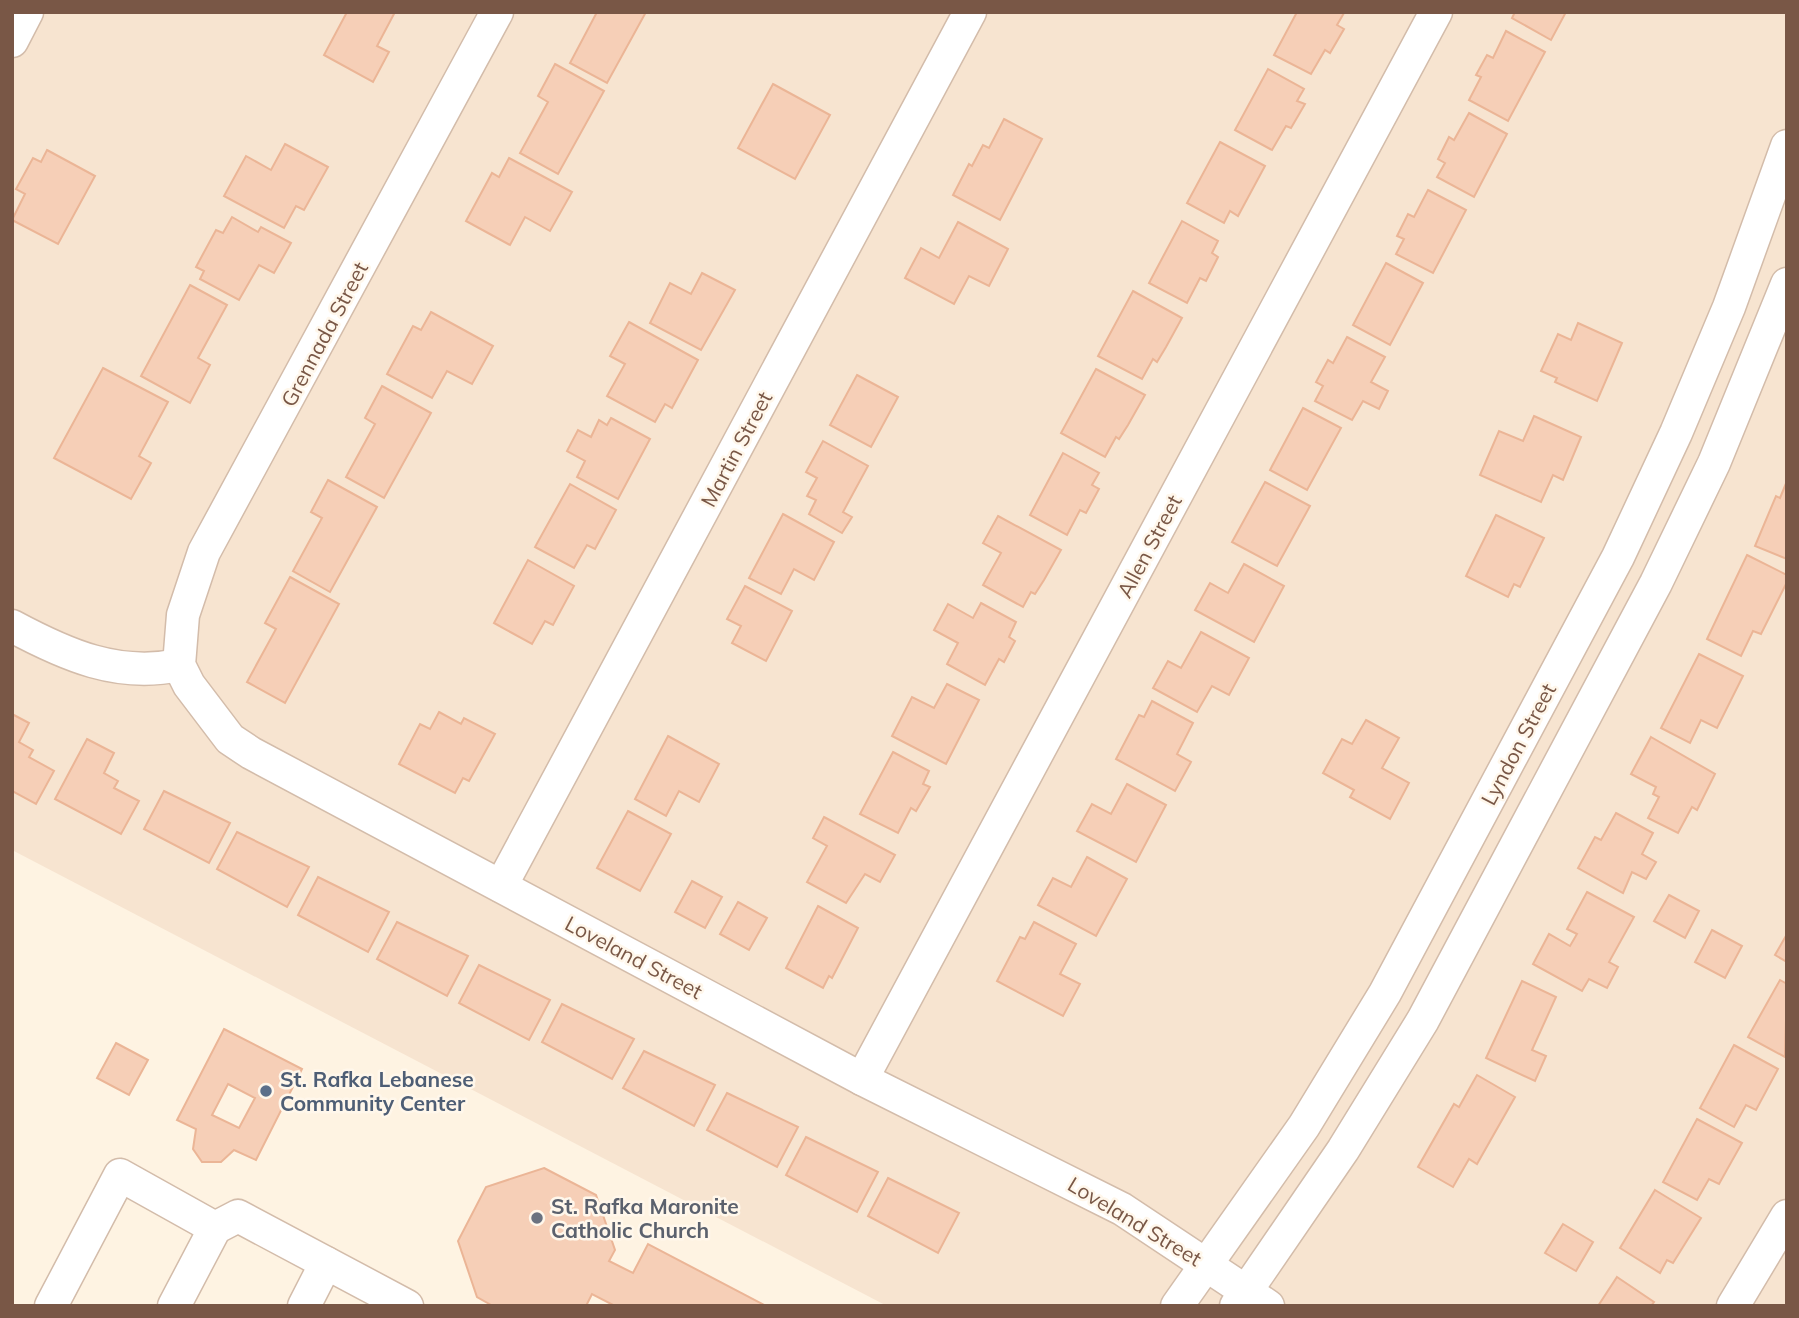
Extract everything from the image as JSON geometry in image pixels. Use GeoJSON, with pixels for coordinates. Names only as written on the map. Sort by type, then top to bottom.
{"type":"FeatureCollection","features":[{"type":"Feature","properties":{"kind":"street"},"geometry":{"type":"LineString","coordinates":[[12,41],[27,12]]}},
{"type":"Feature","properties":{"kind":"street","name":"Grennada Street"},"geometry":{"type":"LineString","coordinates":[[179,665],[183,615],[204,552],[497,12]]}},
{"type":"Feature","properties":{"kind":"street","name":"Martin Street"},"geometry":{"type":"LineString","coordinates":[[501,886],[970,12]]}},
{"type":"Feature","properties":{"kind":"street","name":"Allen Street"},"geometry":{"type":"LineString","coordinates":[[862,1079],[1436,12]]}},
{"type":"Feature","properties":{"kind":"street","name":"Lyndon Street"},"geometry":{"type":"LineString","coordinates":[[1177,1306],[1304,1126],[1385,993],[1618,557],[1676,433],[1729,307],[1787,146]]}},
{"type":"Feature","properties":{"kind":"street"},"geometry":{"type":"LineString","coordinates":[[1251,1300],[1423,1020],[1656,583],[1714,463],[1787,284]]}},
{"type":"Feature","properties":{"kind":"street"},"geometry":{"type":"LineString","coordinates":[[12,626],[94,664],[153,671],[179,665]]}},
{"type":"Feature","properties":{"kind":"street","name":"Loveland Street"},"geometry":{"type":"LineString","coordinates":[[179,665],[189,685],[230,739],[862,1079],[1122,1209],[1208,1265],[1251,1300]]}},
{"type":"Feature","properties":{"kind":"street"},"geometry":{"type":"LineString","coordinates":[[51,1306],[120,1175],[215,1228]]}},
{"type":"Feature","properties":{"kind":"street"},"geometry":{"type":"LineString","coordinates":[[174,1306],[215,1228],[238,1216],[407,1306]]}},
{"type":"Feature","properties":{"kind":"street"},"geometry":{"type":"LineString","coordinates":[[1733,1306],[1787,1216]]}},
{"type":"Feature","properties":{"kind":"street"},"geometry":{"type":"LineString","coordinates":[[304,1306],[326,1263]]}},
{"type":"Feature","properties":{"kind":"shaded area"},"geometry":{"type":"Polygon","coordinates":[[[12,12],[1787,12],[1787,1306],[887,1306],[12,850],[12,12]]]}},
{"type":"Feature","properties":{"kind":"building"},"geometry":{"type":"Polygon","coordinates":[[[347,12],[395,12],[377,46],[389,52],[373,82],[324,55],[347,12]]]}},
{"type":"Feature","properties":{"kind":"building"},"geometry":{"type":"Polygon","coordinates":[[[597,12],[646,12],[607,83],[570,63],[597,12]]]}},
{"type":"Feature","properties":{"kind":"building"},"geometry":{"type":"Polygon","coordinates":[[[1297,12],[1344,13],[1337,25],[1344,29],[1330,53],[1325,50],[1311,74],[1274,55],[1297,12]]]}},
{"type":"Feature","properties":{"kind":"building"},"geometry":{"type":"Polygon","coordinates":[[[1515,12],[1566,12],[1551,40],[1512,18],[1515,12]]]}},
{"type":"Feature","properties":{"kind":"building"},"geometry":{"type":"Polygon","coordinates":[[[1506,31],[1545,52],[1508,121],[1469,100],[1481,77],[1476,75],[1487,55],[1493,58],[1506,31]]]}},
{"type":"Feature","properties":{"kind":"building"},"geometry":{"type":"Polygon","coordinates":[[[555,64],[604,91],[558,174],[520,153],[548,102],[538,96],[555,64]]]}},
{"type":"Feature","properties":{"kind":"building"},"geometry":{"type":"Polygon","coordinates":[[[1268,69],[1304,89],[1297,101],[1305,104],[1291,128],[1286,126],[1272,150],[1235,130],[1268,69]]]}},
{"type":"Feature","properties":{"kind":"building"},"geometry":{"type":"Polygon","coordinates":[[[773,84],[830,115],[795,179],[738,148],[773,84]]]}},
{"type":"Feature","properties":{"kind":"building"},"geometry":{"type":"Polygon","coordinates":[[[1469,113],[1507,134],[1474,197],[1437,177],[1445,163],[1438,159],[1449,137],[1454,140],[1469,113]]]}},
{"type":"Feature","properties":{"kind":"building"},"geometry":{"type":"Polygon","coordinates":[[[1004,119],[1042,139],[1000,220],[953,195],[969,164],[972,166],[983,145],[989,148],[1004,119]]]}},
{"type":"Feature","properties":{"kind":"building"},"geometry":{"type":"Polygon","coordinates":[[[1220,142],[1265,166],[1238,216],[1230,211],[1224,223],[1187,203],[1220,142]]]}},
{"type":"Feature","properties":{"kind":"building"},"geometry":{"type":"Polygon","coordinates":[[[285,144],[328,167],[304,210],[296,206],[284,228],[224,196],[246,156],[271,170],[285,144]]]}},
{"type":"Feature","properties":{"kind":"building"},"geometry":{"type":"Polygon","coordinates":[[[47,150],[95,176],[58,244],[12,220],[25,194],[16,189],[33,158],[41,162],[47,150]]]}},
{"type":"Feature","properties":{"kind":"building"},"geometry":{"type":"Polygon","coordinates":[[[509,158],[572,192],[550,231],[525,217],[510,245],[466,221],[492,173],[499,177],[509,158]]]}},
{"type":"Feature","properties":{"kind":"building"},"geometry":{"type":"Polygon","coordinates":[[[1428,190],[1466,210],[1433,273],[1396,254],[1404,239],[1397,236],[1408,214],[1414,217],[1428,190]]]}},
{"type":"Feature","properties":{"kind":"building"},"geometry":{"type":"Polygon","coordinates":[[[232,217],[258,232],[261,227],[291,243],[274,273],[259,265],[239,300],[200,279],[204,271],[196,267],[216,230],[223,233],[232,217]]]}},
{"type":"Feature","properties":{"kind":"building"},"geometry":{"type":"Polygon","coordinates":[[[1182,221],[1218,241],[1212,253],[1218,257],[1206,281],[1200,278],[1187,303],[1149,283],[1182,221]]]}},
{"type":"Feature","properties":{"kind":"building"},"geometry":{"type":"Polygon","coordinates":[[[958,222],[1008,249],[989,286],[969,276],[954,304],[905,278],[921,248],[939,258],[958,222]]]}},
{"type":"Feature","properties":{"kind":"building"},"geometry":{"type":"Polygon","coordinates":[[[1386,263],[1423,283],[1390,345],[1353,325],[1386,263]]]}},
{"type":"Feature","properties":{"kind":"building"},"geometry":{"type":"Polygon","coordinates":[[[702,273],[735,290],[701,350],[650,323],[670,283],[691,294],[702,273]]]}},
{"type":"Feature","properties":{"kind":"building"},"geometry":{"type":"Polygon","coordinates":[[[190,285],[227,305],[198,358],[210,365],[190,403],[141,376],[190,285]]]}},
{"type":"Feature","properties":{"kind":"building"},"geometry":{"type":"Polygon","coordinates":[[[1133,291],[1182,318],[1157,362],[1153,359],[1142,379],[1098,356],[1133,291]]]}},
{"type":"Feature","properties":{"kind":"building"},"geometry":{"type":"Polygon","coordinates":[[[431,312],[493,346],[472,384],[447,371],[432,398],[387,374],[413,326],[421,330],[431,312]]]}},
{"type":"Feature","properties":{"kind":"building"},"geometry":{"type":"Polygon","coordinates":[[[629,322],[698,360],[672,408],[665,404],[655,422],[607,396],[625,364],[610,356],[629,322]]]}},
{"type":"Feature","properties":{"kind":"building"},"geometry":{"type":"Polygon","coordinates":[[[1578,323],[1622,343],[1597,401],[1555,382],[1557,378],[1541,371],[1558,334],[1571,340],[1578,323]]]}},
{"type":"Feature","properties":{"kind":"building"},"geometry":{"type":"Polygon","coordinates":[[[1347,337],[1385,357],[1371,382],[1388,391],[1379,409],[1363,401],[1352,420],[1315,401],[1323,386],[1316,382],[1328,360],[1333,363],[1347,337]]]}},
{"type":"Feature","properties":{"kind":"building"},"geometry":{"type":"Polygon","coordinates":[[[103,368],[168,402],[139,456],[151,463],[131,499],[54,458],[103,368]]]}},
{"type":"Feature","properties":{"kind":"building"},"geometry":{"type":"Polygon","coordinates":[[[1096,369],[1145,395],[1105,457],[1061,433],[1096,369]]]}},
{"type":"Feature","properties":{"kind":"building"},"geometry":{"type":"Polygon","coordinates":[[[857,375],[898,397],[871,447],[830,425],[857,375]]]}},
{"type":"Feature","properties":{"kind":"building"},"geometry":{"type":"Polygon","coordinates":[[[382,386],[431,413],[384,498],[346,477],[375,424],[365,418],[382,386]]]}},
{"type":"Feature","properties":{"kind":"building"},"geometry":{"type":"Polygon","coordinates":[[[1303,408],[1341,428],[1307,490],[1270,470],[1303,408]]]}},
{"type":"Feature","properties":{"kind":"building"},"geometry":{"type":"Polygon","coordinates":[[[1534,416],[1581,437],[1563,480],[1553,475],[1541,502],[1480,475],[1499,431],[1523,441],[1534,416]]]}},
{"type":"Feature","properties":{"kind":"building"},"geometry":{"type":"Polygon","coordinates":[[[611,418],[650,439],[618,499],[577,477],[585,461],[567,451],[578,430],[591,437],[599,420],[607,425],[611,418]]]}},
{"type":"Feature","properties":{"kind":"building"},"geometry":{"type":"Polygon","coordinates":[[[823,441],[868,466],[843,512],[852,517],[842,533],[809,514],[816,500],[807,496],[817,478],[806,472],[823,441]]]}},
{"type":"Feature","properties":{"kind":"building"},"geometry":{"type":"Polygon","coordinates":[[[1063,453],[1099,473],[1092,485],[1099,489],[1086,513],[1080,510],[1067,535],[1030,515],[1063,453]]]}},
{"type":"Feature","properties":{"kind":"building"},"geometry":{"type":"Polygon","coordinates":[[[328,480],[377,507],[330,592],[293,571],[322,518],[311,512],[328,480]]]}},
{"type":"Feature","properties":{"kind":"building"},"geometry":{"type":"Polygon","coordinates":[[[1787,481],[1787,559],[1755,546],[1776,496],[1780,498],[1787,481]]]}},
{"type":"Feature","properties":{"kind":"building"},"geometry":{"type":"Polygon","coordinates":[[[1265,482],[1310,506],[1277,566],[1232,542],[1265,482]]]}},
{"type":"Feature","properties":{"kind":"building"},"geometry":{"type":"Polygon","coordinates":[[[570,484],[616,510],[595,549],[587,545],[574,568],[535,547],[570,484]]]}},
{"type":"Feature","properties":{"kind":"building"},"geometry":{"type":"Polygon","coordinates":[[[783,514],[834,542],[814,580],[794,569],[781,594],[749,578],[783,514]]]}},
{"type":"Feature","properties":{"kind":"building"},"geometry":{"type":"Polygon","coordinates":[[[1496,515],[1544,538],[1520,587],[1514,584],[1508,597],[1466,576],[1496,515]]]}},
{"type":"Feature","properties":{"kind":"building"},"geometry":{"type":"Polygon","coordinates":[[[998,516],[1061,550],[1035,594],[1031,592],[1023,607],[983,585],[1001,553],[983,543],[998,516]]]}},
{"type":"Feature","properties":{"kind":"building"},"geometry":{"type":"Polygon","coordinates":[[[1747,555],[1787,575],[1787,582],[1761,634],[1753,631],[1741,656],[1707,639],[1747,555]]]}},
{"type":"Feature","properties":{"kind":"building"},"geometry":{"type":"Polygon","coordinates":[[[528,560],[574,586],[553,625],[545,621],[532,644],[494,623],[528,560]]]}},
{"type":"Feature","properties":{"kind":"building"},"geometry":{"type":"Polygon","coordinates":[[[1244,564],[1284,586],[1254,642],[1195,610],[1210,583],[1228,593],[1244,564]]]}},
{"type":"Feature","properties":{"kind":"building"},"geometry":{"type":"Polygon","coordinates":[[[290,577],[339,604],[285,703],[247,682],[276,629],[265,623],[290,577]]]}},
{"type":"Feature","properties":{"kind":"building"},"geometry":{"type":"Polygon","coordinates":[[[745,586],[792,611],[766,661],[732,643],[741,626],[727,619],[745,586]]]}},
{"type":"Feature","properties":{"kind":"building"},"geometry":{"type":"Polygon","coordinates":[[[981,603],[1016,622],[1009,637],[1015,641],[1004,662],[999,659],[985,685],[947,664],[958,643],[934,630],[948,604],[973,618],[981,603]]]}},
{"type":"Feature","properties":{"kind":"building"},"geometry":{"type":"Polygon","coordinates":[[[1201,632],[1249,658],[1229,695],[1212,686],[1197,712],[1153,688],[1168,661],[1181,668],[1201,632]]]}},
{"type":"Feature","properties":{"kind":"building"},"geometry":{"type":"Polygon","coordinates":[[[1699,654],[1743,676],[1717,728],[1701,720],[1690,743],[1661,728],[1699,654]]]}},
{"type":"Feature","properties":{"kind":"building"},"geometry":{"type":"Polygon","coordinates":[[[947,684],[979,700],[946,764],[892,736],[912,697],[934,708],[947,684]]]}},
{"type":"Feature","properties":{"kind":"building"},"geometry":{"type":"Polygon","coordinates":[[[1152,701],[1193,723],[1177,754],[1191,762],[1175,791],[1116,759],[1139,715],[1144,717],[1152,701]]]}},
{"type":"Feature","properties":{"kind":"building"},"geometry":{"type":"Polygon","coordinates":[[[439,712],[461,724],[464,718],[495,734],[469,781],[463,778],[455,793],[399,764],[420,724],[430,729],[439,712]]]}},
{"type":"Feature","properties":{"kind":"building"},"geometry":{"type":"Polygon","coordinates":[[[12,714],[29,723],[19,742],[33,750],[29,757],[54,771],[36,804],[12,791],[12,714]]]}},
{"type":"Feature","properties":{"kind":"building"},"geometry":{"type":"Polygon","coordinates":[[[1366,720],[1399,738],[1382,768],[1409,783],[1390,819],[1350,797],[1354,790],[1323,773],[1342,739],[1352,744],[1366,720]]]}},
{"type":"Feature","properties":{"kind":"building"},"geometry":{"type":"Polygon","coordinates":[[[668,736],[719,764],[699,802],[679,791],[666,816],[635,799],[668,736]]]}},
{"type":"Feature","properties":{"kind":"building"},"geometry":{"type":"Polygon","coordinates":[[[1651,737],[1715,774],[1697,810],[1692,807],[1678,833],[1648,818],[1659,797],[1653,794],[1656,787],[1631,774],[1651,737]]]}},
{"type":"Feature","properties":{"kind":"building"},"geometry":{"type":"Polygon","coordinates":[[[87,739],[114,753],[104,773],[118,781],[114,788],[139,801],[121,834],[55,799],[87,739]]]}},
{"type":"Feature","properties":{"kind":"building"},"geometry":{"type":"Polygon","coordinates":[[[893,752],[929,771],[923,784],[930,787],[916,811],[911,808],[898,833],[860,814],[893,752]]]}},
{"type":"Feature","properties":{"kind":"building"},"geometry":{"type":"Polygon","coordinates":[[[1127,784],[1166,805],[1136,862],[1077,831],[1092,804],[1111,814],[1127,784]]]}},
{"type":"Feature","properties":{"kind":"building"},"geometry":{"type":"Polygon","coordinates":[[[164,791],[230,823],[209,863],[144,829],[164,791]]]}},
{"type":"Feature","properties":{"kind":"building"},"geometry":{"type":"Polygon","coordinates":[[[628,811],[671,834],[640,891],[597,868],[628,811]]]}},
{"type":"Feature","properties":{"kind":"building"},"geometry":{"type":"Polygon","coordinates":[[[1616,813],[1653,833],[1642,854],[1656,862],[1646,879],[1632,872],[1623,893],[1578,868],[1595,837],[1601,840],[1616,813]]]}},
{"type":"Feature","properties":{"kind":"building"},"geometry":{"type":"Polygon","coordinates":[[[824,817],[895,855],[880,882],[865,874],[846,903],[807,882],[827,846],[813,838],[824,817]]]}},
{"type":"Feature","properties":{"kind":"building"},"geometry":{"type":"Polygon","coordinates":[[[237,832],[309,867],[287,907],[217,869],[237,832]]]}},
{"type":"Feature","properties":{"kind":"building"},"geometry":{"type":"Polygon","coordinates":[[[1087,857],[1127,879],[1096,936],[1038,905],[1053,878],[1071,887],[1087,857]]]}},
{"type":"Feature","properties":{"kind":"building"},"geometry":{"type":"Polygon","coordinates":[[[318,877],[389,912],[368,952],[298,915],[318,877]]]}},
{"type":"Feature","properties":{"kind":"building"},"geometry":{"type":"Polygon","coordinates":[[[692,881],[722,897],[705,928],[675,912],[692,881]]]}},
{"type":"Feature","properties":{"kind":"building"},"geometry":{"type":"Polygon","coordinates":[[[1587,892],[1634,917],[1609,962],[1618,967],[1607,988],[1589,979],[1582,991],[1533,964],[1549,934],[1570,946],[1577,934],[1567,929],[1587,892]]]}},
{"type":"Feature","properties":{"kind":"building"},"geometry":{"type":"Polygon","coordinates":[[[1669,895],[1699,911],[1685,938],[1654,921],[1669,895]]]}},
{"type":"Feature","properties":{"kind":"building"},"geometry":{"type":"Polygon","coordinates":[[[738,902],[767,918],[749,950],[720,934],[738,902]]]}},
{"type":"Feature","properties":{"kind":"building"},"geometry":{"type":"Polygon","coordinates":[[[818,906],[858,928],[832,978],[829,976],[823,988],[786,968],[818,906]]]}},
{"type":"Feature","properties":{"kind":"building"},"geometry":{"type":"Polygon","coordinates":[[[397,922],[468,956],[447,996],[377,959],[397,922]]]}},
{"type":"Feature","properties":{"kind":"building"},"geometry":{"type":"Polygon","coordinates":[[[1034,922],[1076,944],[1060,974],[1080,984],[1063,1016],[997,981],[1020,937],[1025,939],[1034,922]]]}},
{"type":"Feature","properties":{"kind":"building"},"geometry":{"type":"Polygon","coordinates":[[[1712,930],[1742,946],[1725,978],[1695,962],[1712,930]]]}},
{"type":"Feature","properties":{"kind":"building"},"geometry":{"type":"Polygon","coordinates":[[[1787,934],[1787,962],[1775,955],[1787,934]]]}},
{"type":"Feature","properties":{"kind":"building"},"geometry":{"type":"Polygon","coordinates":[[[479,965],[550,1000],[529,1040],[459,1003],[479,965]]]}},
{"type":"Feature","properties":{"kind":"building"},"geometry":{"type":"Polygon","coordinates":[[[1780,980],[1787,984],[1785,1057],[1748,1037],[1780,980]]]}},
{"type":"Feature","properties":{"kind":"building"},"geometry":{"type":"Polygon","coordinates":[[[1522,981],[1556,997],[1532,1050],[1546,1056],[1535,1081],[1486,1058],[1522,981]]]}},
{"type":"Feature","properties":{"kind":"building"},"geometry":{"type":"Polygon","coordinates":[[[562,1004],[634,1039],[612,1079],[542,1042],[562,1004]]]}},
{"type":"Feature","properties":{"kind":"building","name":"St. Rafka Lebanese Community Center"},"geometry":{"type":"Polygon","coordinates":[[[224,1029],[302,1069],[256,1160],[234,1150],[221,1162],[202,1162],[193,1149],[196,1129],[177,1120],[224,1029]],[[228,1084],[212,1115],[239,1128],[255,1098],[228,1084]]]}},
{"type":"Feature","properties":{"kind":"building"},"geometry":{"type":"Polygon","coordinates":[[[116,1043],[148,1060],[129,1095],[97,1078],[116,1043]]]}},
{"type":"Feature","properties":{"kind":"building"},"geometry":{"type":"Polygon","coordinates":[[[1734,1045],[1778,1069],[1756,1110],[1746,1105],[1734,1127],[1700,1108],[1734,1045]]]}},
{"type":"Feature","properties":{"kind":"building"},"geometry":{"type":"Polygon","coordinates":[[[644,1051],[715,1085],[694,1126],[623,1088],[644,1051]]]}},
{"type":"Feature","properties":{"kind":"building"},"geometry":{"type":"Polygon","coordinates":[[[1477,1075],[1515,1097],[1477,1164],[1469,1159],[1453,1187],[1418,1167],[1454,1104],[1459,1107],[1477,1075]]]}},
{"type":"Feature","properties":{"kind":"building"},"geometry":{"type":"Polygon","coordinates":[[[727,1093],[798,1127],[777,1167],[707,1130],[727,1093]]]}},
{"type":"Feature","properties":{"kind":"building"},"geometry":{"type":"Polygon","coordinates":[[[1697,1119],[1742,1143],[1719,1184],[1709,1179],[1697,1200],[1663,1182],[1697,1119]]]}},
{"type":"Feature","properties":{"kind":"building"},"geometry":{"type":"Polygon","coordinates":[[[806,1137],[878,1172],[857,1212],[786,1175],[806,1137]]]}},
{"type":"Feature","properties":{"kind":"building","name":"St. Rafka Maronite Catholic Church"},"geometry":{"type":"Polygon","coordinates":[[[544,1168],[596,1195],[615,1250],[609,1261],[633,1273],[648,1244],[766,1306],[615,1306],[592,1294],[586,1306],[493,1306],[477,1297],[458,1241],[486,1187],[544,1168]]]}},
{"type":"Feature","properties":{"kind":"building"},"geometry":{"type":"Polygon","coordinates":[[[888,1178],[959,1213],[938,1253],[868,1216],[888,1178]]]}},
{"type":"Feature","properties":{"kind":"building"},"geometry":{"type":"Polygon","coordinates":[[[1655,1190],[1701,1218],[1673,1263],[1667,1260],[1660,1273],[1620,1248],[1655,1190]]]}},
{"type":"Feature","properties":{"kind":"building"},"geometry":{"type":"Polygon","coordinates":[[[1563,1224],[1593,1242],[1576,1271],[1545,1253],[1563,1224]]]}},
{"type":"Feature","properties":{"kind":"building"},"geometry":{"type":"Polygon","coordinates":[[[1617,1277],[1654,1302],[1651,1306],[1598,1306],[1617,1277]]]}},
{"type":"Feature","properties":{"kind":"place","name":"St. Rafka Lebanese Community Center"},"geometry":{"type":"Point","coordinates":[266,1091]}},
{"type":"Feature","properties":{"kind":"place","name":"St. Rafka Maronite Catholic Church"},"geometry":{"type":"Point","coordinates":[537,1218]}}]}
